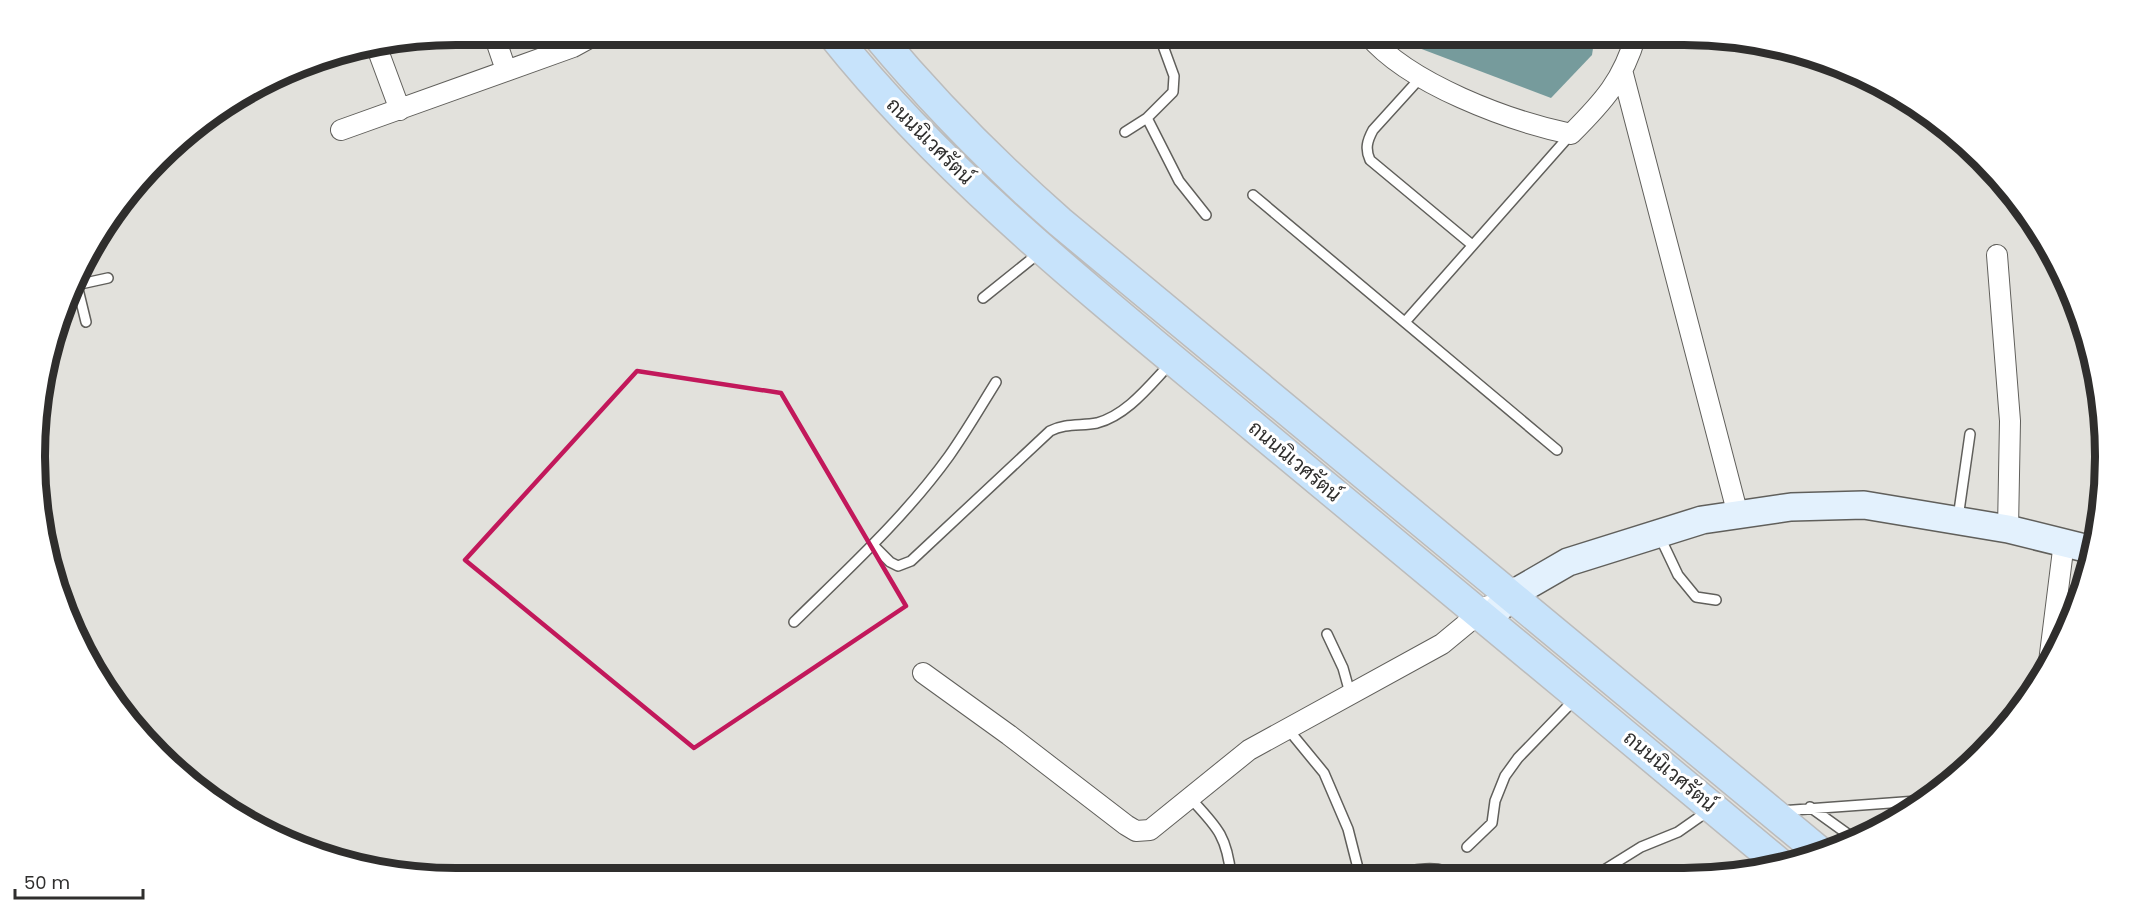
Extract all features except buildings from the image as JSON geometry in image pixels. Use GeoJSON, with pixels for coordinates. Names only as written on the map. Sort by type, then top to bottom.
{"type":"FeatureCollection","features":[{"type":"Feature","properties":{"kind":"main road","name":"ถนนนิเวศรัตน์"},"geometry":{"type":"LineString","coordinates":[[841,45],[896,110],[935,150],[1044,248],[1173,360],[1654,757],[1773,858]]}},
{"type":"Feature","properties":{"kind":"main road","name":"ถนนนิเวศรัตน์"},"geometry":{"type":"LineString","coordinates":[[886,45],[908,72],[1001,170],[1060,222],[1813,847]]}},
{"type":"Feature","properties":{"kind":"street"},"geometry":{"type":"LineString","coordinates":[[498,45],[506,70]]}},
{"type":"Feature","properties":{"kind":"street"},"geometry":{"type":"LineString","coordinates":[[341,130],[576,45]]}},
{"type":"Feature","properties":{"kind":"street"},"geometry":{"type":"LineString","coordinates":[[1378,45],[1387,54],[1422,76],[1488,109],[1525,123],[1571,134],[1601,104],[1623,74],[1632,45]]}},
{"type":"Feature","properties":{"kind":"street"},"geometry":{"type":"LineString","coordinates":[[379,53],[400,110]]}},
{"type":"Feature","properties":{"kind":"street"},"geometry":{"type":"LineString","coordinates":[[1623,74],[1738,515]]}},
{"type":"Feature","properties":{"kind":"street"},"geometry":{"type":"LineString","coordinates":[[1997,255],[2010,421],[2008,529]]}},
{"type":"Feature","properties":{"kind":"street"},"geometry":{"type":"LineString","coordinates":[[923,674],[1136,831],[1150,830],[1249,750],[1442,644],[1484,617],[1507,592],[1569,562],[1658,533],[1702,520],[1791,507],[1864,505],[2008,529],[2085,548]]}},
{"type":"Feature","properties":{"kind":"street"},"geometry":{"type":"LineString","coordinates":[[2052,642],[2064,542]]}},
{"type":"Feature","properties":{"kind":"lane"},"geometry":{"type":"LineString","coordinates":[[1125,132],[1147,118],[1173,92],[1175,85],[1162,45]]}},
{"type":"Feature","properties":{"kind":"lane"},"geometry":{"type":"LineString","coordinates":[[1422,76],[1373,130],[1366,145],[1367,153],[1370,160],[1471,244]]}},
{"type":"Feature","properties":{"kind":"lane"},"geometry":{"type":"LineString","coordinates":[[1147,118],[1179,181],[1206,215]]}},
{"type":"Feature","properties":{"kind":"lane"},"geometry":{"type":"LineString","coordinates":[[1405,322],[1471,244],[1571,134]]}},
{"type":"Feature","properties":{"kind":"lane"},"geometry":{"type":"LineString","coordinates":[[1252,195],[1557,450]]}},
{"type":"Feature","properties":{"kind":"lane"},"geometry":{"type":"LineString","coordinates":[[982,298],[1044,248]]}},
{"type":"Feature","properties":{"kind":"lane"},"geometry":{"type":"LineString","coordinates":[[83,284],[108,278]]}},
{"type":"Feature","properties":{"kind":"lane"},"geometry":{"type":"LineString","coordinates":[[79,293],[86,322]]}},
{"type":"Feature","properties":{"kind":"lane"},"geometry":{"type":"LineString","coordinates":[[873,545],[890,562],[898,566],[911,561],[1050,431],[1059,426],[1110,419],[1138,398],[1173,360]]}},
{"type":"Feature","properties":{"kind":"lane"},"geometry":{"type":"LineString","coordinates":[[794,622],[873,545],[949,456],[996,382]]}},
{"type":"Feature","properties":{"kind":"lane"},"geometry":{"type":"LineString","coordinates":[[1958,520],[1970,434]]}},
{"type":"Feature","properties":{"kind":"lane"},"geometry":{"type":"LineString","coordinates":[[1658,533],[1678,576],[1696,597],[1716,600]]}},
{"type":"Feature","properties":{"kind":"lane"},"geometry":{"type":"LineString","coordinates":[[1327,634],[1343,668],[1350,693]]}},
{"type":"Feature","properties":{"kind":"lane"},"geometry":{"type":"LineString","coordinates":[[1467,847],[1492,823],[1495,801],[1505,776],[1518,758],[1579,695]]}},
{"type":"Feature","properties":{"kind":"lane"},"geometry":{"type":"LineString","coordinates":[[1287,728],[1324,772],[1348,829],[1358,868]]}},
{"type":"Feature","properties":{"kind":"lane"},"geometry":{"type":"LineString","coordinates":[[1191,799],[1220,831],[1230,868]]}},
{"type":"Feature","properties":{"kind":"lane"},"geometry":{"type":"LineString","coordinates":[[1772,813],[1810,807],[1908,802]]}},
{"type":"Feature","properties":{"kind":"lane"},"geometry":{"type":"LineString","coordinates":[[1810,807],[1848,834]]}},
{"type":"Feature","properties":{"kind":"lane"},"geometry":{"type":"LineString","coordinates":[[1607,868],[1641,847],[1678,832],[1713,808]]}},
{"type":"Feature","properties":{"kind":"highlighted area"},"geometry":{"type":"Polygon","coordinates":[[[637,371],[781,393],[906,606],[694,748],[465,560],[637,371]]]}},
{"type":"Feature","properties":{"kind":"water"},"geometry":{"type":"Polygon","coordinates":[[[1411,45],[1594,45],[1592,55],[1551,98],[1411,45]]]}}]}
